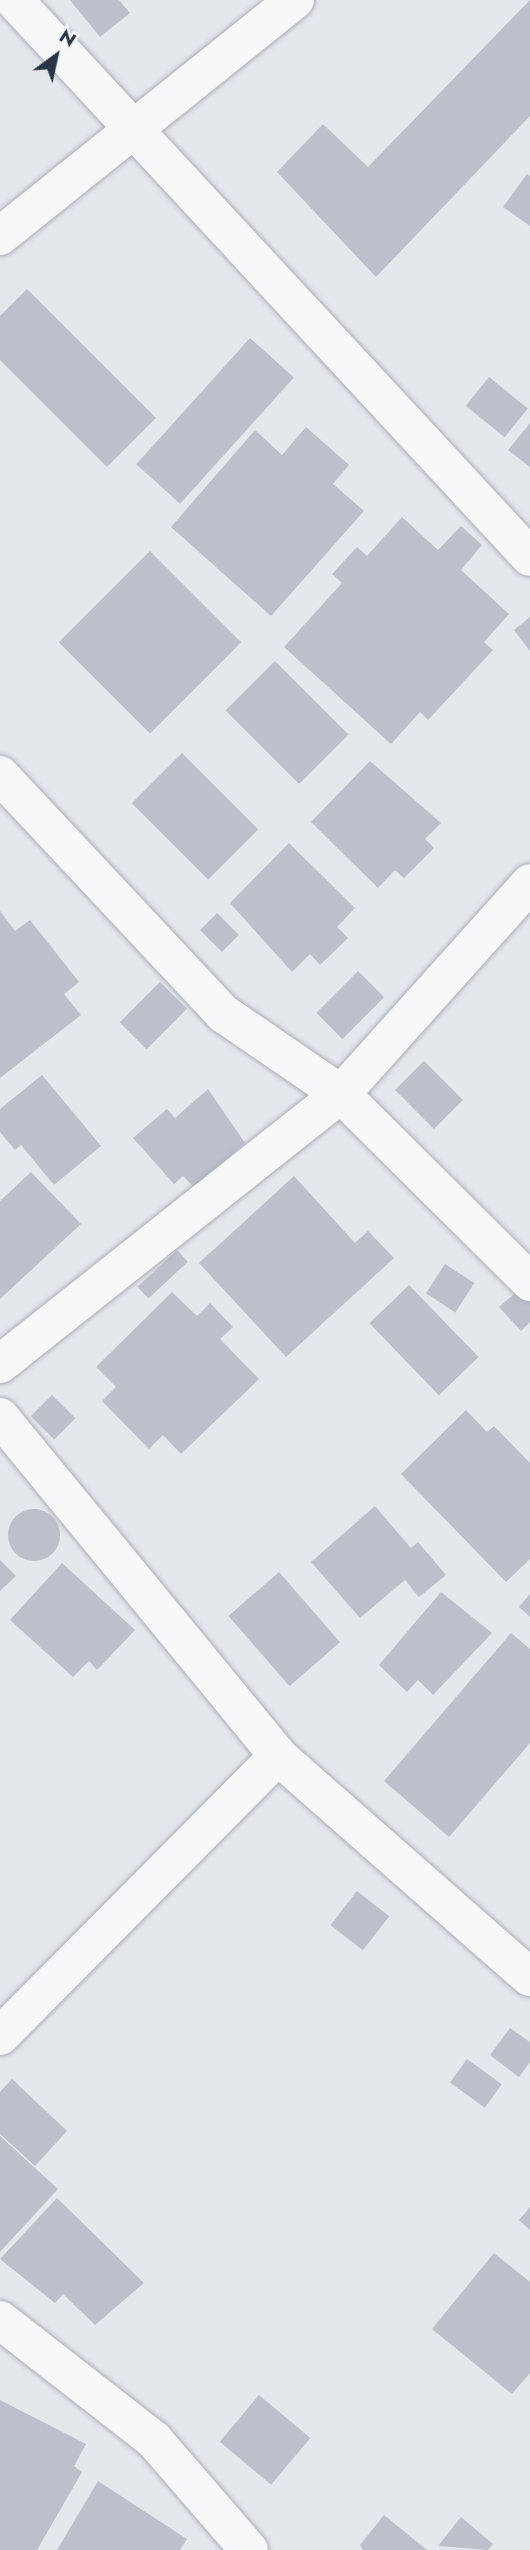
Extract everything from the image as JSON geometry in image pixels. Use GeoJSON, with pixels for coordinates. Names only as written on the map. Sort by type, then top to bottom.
{"type":"FeatureCollection","features":[{"type":"Feature","properties":{"kind":"street"},"geometry":{"type":"LineString","coordinates":[[14,0],[129,132],[530,557]]}},
{"type":"Feature","properties":{"kind":"street"},"geometry":{"type":"LineString","coordinates":[[0,236],[295,0]]}},
{"type":"Feature","properties":{"kind":"street"},"geometry":{"type":"LineString","coordinates":[[0,775],[224,1014],[341,1094],[530,1282]]}},
{"type":"Feature","properties":{"kind":"street"},"geometry":{"type":"LineString","coordinates":[[0,1364],[341,1094],[530,883]]}},
{"type":"Feature","properties":{"kind":"street"},"geometry":{"type":"LineString","coordinates":[[0,1417],[278,1756],[530,1977]]}},
{"type":"Feature","properties":{"kind":"street"},"geometry":{"type":"LineString","coordinates":[[0,2036],[278,1756]]}},
{"type":"Feature","properties":{"kind":"street"},"geometry":{"type":"LineString","coordinates":[[0,2320],[154,2440],[249,2550]]}},
{"type":"Feature","properties":{"kind":"building"},"geometry":{"type":"Polygon","coordinates":[[[70,0],[119,0],[130,13],[100,37],[70,0]]]}},
{"type":"Feature","properties":{"kind":"building"},"geometry":{"type":"Polygon","coordinates":[[[530,0],[530,116],[376,277],[277,172],[323,124],[368,167],[530,0]]]}},
{"type":"Feature","properties":{"kind":"building"},"geometry":{"type":"Polygon","coordinates":[[[527,174],[530,176],[530,226],[503,207],[527,174]]]}},
{"type":"Feature","properties":{"kind":"building"},"geometry":{"type":"Polygon","coordinates":[[[27,289],[156,418],[107,467],[0,360],[0,316],[27,289]]]}},
{"type":"Feature","properties":{"kind":"building"},"geometry":{"type":"Polygon","coordinates":[[[250,338],[294,377],[180,504],[136,464],[250,338]]]}},
{"type":"Feature","properties":{"kind":"building"},"geometry":{"type":"Polygon","coordinates":[[[489,377],[528,408],[505,437],[466,406],[489,377]]]}},
{"type":"Feature","properties":{"kind":"building"},"geometry":{"type":"Polygon","coordinates":[[[530,423],[530,467],[508,450],[530,423]]]}},
{"type":"Feature","properties":{"kind":"building"},"geometry":{"type":"Polygon","coordinates":[[[306,427],[349,465],[333,484],[364,511],[271,616],[171,527],[255,430],[282,455],[306,427]]]}},
{"type":"Feature","properties":{"kind":"building"},"geometry":{"type":"Polygon","coordinates":[[[402,517],[438,550],[461,526],[482,545],[461,570],[509,614],[484,642],[493,650],[428,720],[420,712],[391,744],[284,647],[342,583],[332,574],[357,547],[367,556],[402,517]]]}},
{"type":"Feature","properties":{"kind":"building"},"geometry":{"type":"Polygon","coordinates":[[[150,551],[241,642],[150,733],[59,642],[150,551]]]}},
{"type":"Feature","properties":{"kind":"building"},"geometry":{"type":"Polygon","coordinates":[[[530,617],[530,651],[514,630],[530,617]]]}},
{"type":"Feature","properties":{"kind":"building"},"geometry":{"type":"Polygon","coordinates":[[[275,661],[349,735],[299,784],[226,710],[275,661]]]}},
{"type":"Feature","properties":{"kind":"building"},"geometry":{"type":"Polygon","coordinates":[[[182,753],[258,829],[208,880],[132,803],[182,753]]]}},
{"type":"Feature","properties":{"kind":"building"},"geometry":{"type":"Polygon","coordinates":[[[370,761],[441,823],[425,839],[434,848],[404,878],[395,870],[378,888],[311,822],[370,761]]]}},
{"type":"Feature","properties":{"kind":"building"},"geometry":{"type":"Polygon","coordinates":[[[289,843],[355,908],[337,927],[348,938],[320,965],[310,954],[292,972],[230,903],[289,843]]]}},
{"type":"Feature","properties":{"kind":"building"},"geometry":{"type":"Polygon","coordinates":[[[0,911],[15,931],[30,920],[79,982],[64,994],[81,1015],[0,1078],[0,911]]]}},
{"type":"Feature","properties":{"kind":"building"},"geometry":{"type":"Polygon","coordinates":[[[217,913],[239,935],[222,952],[200,930],[217,913]]]}},
{"type":"Feature","properties":{"kind":"building"},"geometry":{"type":"Polygon","coordinates":[[[358,971],[384,997],[342,1039],[316,1013],[358,971]]]}},
{"type":"Feature","properties":{"kind":"building"},"geometry":{"type":"Polygon","coordinates":[[[160,982],[187,1009],[147,1049],[120,1022],[160,982]]]}},
{"type":"Feature","properties":{"kind":"building"},"geometry":{"type":"Polygon","coordinates":[[[424,1061],[463,1100],[434,1129],[395,1090],[424,1061]]]}},
{"type":"Feature","properties":{"kind":"building"},"geometry":{"type":"Polygon","coordinates":[[[42,1075],[101,1146],[54,1185],[21,1145],[15,1150],[0,1132],[0,1109],[42,1075]]]}},
{"type":"Feature","properties":{"kind":"building"},"geometry":{"type":"Polygon","coordinates":[[[208,1089],[245,1143],[194,1187],[183,1176],[174,1184],[133,1138],[167,1109],[175,1118],[208,1089]]]}},
{"type":"Feature","properties":{"kind":"building"},"geometry":{"type":"Polygon","coordinates":[[[31,1172],[81,1224],[0,1299],[0,1201],[31,1172]]]}},
{"type":"Feature","properties":{"kind":"building"},"geometry":{"type":"Polygon","coordinates":[[[294,1176],[355,1243],[368,1231],[394,1258],[286,1357],[199,1263],[294,1176]]]}},
{"type":"Feature","properties":{"kind":"building"},"geometry":{"type":"Polygon","coordinates":[[[177,1250],[188,1262],[148,1299],[138,1287],[177,1250]]]}},
{"type":"Feature","properties":{"kind":"building"},"geometry":{"type":"Polygon","coordinates":[[[445,1264],[474,1283],[455,1312],[426,1293],[445,1264]]]}},
{"type":"Feature","properties":{"kind":"building"},"geometry":{"type":"Polygon","coordinates":[[[409,1285],[478,1357],[439,1395],[369,1323],[409,1285]]]}},
{"type":"Feature","properties":{"kind":"building"},"geometry":{"type":"Polygon","coordinates":[[[521,1288],[530,1298],[530,1322],[521,1331],[499,1307],[521,1288]]]}},
{"type":"Feature","properties":{"kind":"building"},"geometry":{"type":"Polygon","coordinates":[[[172,1292],[197,1316],[210,1303],[233,1327],[220,1339],[259,1379],[181,1454],[163,1435],[149,1449],[102,1401],[116,1387],[96,1367],[172,1292]]]}},
{"type":"Feature","properties":{"kind":"building"},"geometry":{"type":"Polygon","coordinates":[[[52,1395],[75,1418],[54,1440],[31,1416],[52,1395]]]}},
{"type":"Feature","properties":{"kind":"building"},"geometry":{"type":"Polygon","coordinates":[[[466,1410],[487,1432],[494,1426],[530,1463],[530,1559],[506,1582],[401,1474],[466,1410]]]}},
{"type":"Feature","properties":{"kind":"building"},"geometry":{"type":"Polygon","coordinates":[[[375,1506],[411,1548],[418,1542],[446,1575],[419,1597],[405,1580],[360,1618],[311,1562],[375,1506]]]}},
{"type":"Feature","properties":{"kind":"building"},"geometry":{"type":"Polygon","coordinates":[[[34,1509],[44,1511],[52,1517],[58,1525],[58,1545],[52,1553],[44,1559],[34,1561],[24,1559],[16,1553],[10,1545],[8,1535],[10,1525],[16,1517],[24,1511],[34,1509]]]}},
{"type":"Feature","properties":{"kind":"building"},"geometry":{"type":"Polygon","coordinates":[[[0,1560],[16,1576],[0,1591],[0,1560]]]}},
{"type":"Feature","properties":{"kind":"building"},"geometry":{"type":"Polygon","coordinates":[[[62,1563],[135,1630],[97,1670],[89,1661],[73,1677],[10,1620],[62,1563]]]}},
{"type":"Feature","properties":{"kind":"building"},"geometry":{"type":"Polygon","coordinates":[[[279,1572],[340,1642],[289,1686],[228,1616],[279,1572]]]}},
{"type":"Feature","properties":{"kind":"building"},"geometry":{"type":"Polygon","coordinates":[[[441,1592],[492,1633],[433,1695],[418,1680],[407,1692],[379,1665],[441,1592]]]}},
{"type":"Feature","properties":{"kind":"building"},"geometry":{"type":"Polygon","coordinates":[[[530,1594],[530,1617],[519,1607],[530,1594]]]}},
{"type":"Feature","properties":{"kind":"building"},"geometry":{"type":"Polygon","coordinates":[[[511,1633],[530,1649],[530,1743],[449,1837],[384,1781],[511,1633]]]}},
{"type":"Feature","properties":{"kind":"building"},"geometry":{"type":"Polygon","coordinates":[[[357,1891],[389,1916],[363,1950],[331,1925],[357,1891]]]}},
{"type":"Feature","properties":{"kind":"building"},"geometry":{"type":"Polygon","coordinates":[[[510,2028],[530,2042],[530,2062],[519,2077],[490,2055],[510,2028]]]}},
{"type":"Feature","properties":{"kind":"building"},"geometry":{"type":"Polygon","coordinates":[[[467,2059],[502,2084],[485,2108],[450,2082],[467,2059]]]}},
{"type":"Feature","properties":{"kind":"building"},"geometry":{"type":"Polygon","coordinates":[[[12,2079],[67,2131],[35,2166],[0,2134],[0,2092],[12,2079]]]}},
{"type":"Feature","properties":{"kind":"building"},"geometry":{"type":"Polygon","coordinates":[[[0,2136],[58,2189],[0,2252],[0,2136]]]}},
{"type":"Feature","properties":{"kind":"building"},"geometry":{"type":"Polygon","coordinates":[[[57,2198],[144,2283],[95,2325],[63,2294],[55,2303],[0,2259],[57,2198]]]}},
{"type":"Feature","properties":{"kind":"building"},"geometry":{"type":"Polygon","coordinates":[[[530,2207],[530,2230],[519,2220],[530,2207]]]}},
{"type":"Feature","properties":{"kind":"building"},"geometry":{"type":"Polygon","coordinates":[[[494,2253],[530,2282],[530,2373],[512,2394],[432,2329],[494,2253]]]}},
{"type":"Feature","properties":{"kind":"building"},"geometry":{"type":"Polygon","coordinates":[[[259,2395],[310,2438],[271,2485],[220,2442],[259,2395]]]}},
{"type":"Feature","properties":{"kind":"building"},"geometry":{"type":"Polygon","coordinates":[[[0,2400],[86,2444],[74,2466],[82,2472],[37,2550],[0,2550],[0,2400]]]}},
{"type":"Feature","properties":{"kind":"building"},"geometry":{"type":"Polygon","coordinates":[[[98,2481],[187,2539],[180,2550],[57,2550],[98,2481]]]}},
{"type":"Feature","properties":{"kind":"building"},"geometry":{"type":"Polygon","coordinates":[[[384,2515],[427,2550],[363,2550],[360,2545],[384,2515]]]}},
{"type":"Feature","properties":{"kind":"building"},"geometry":{"type":"Polygon","coordinates":[[[461,2517],[493,2544],[488,2550],[438,2546],[461,2517]]]}}]}
